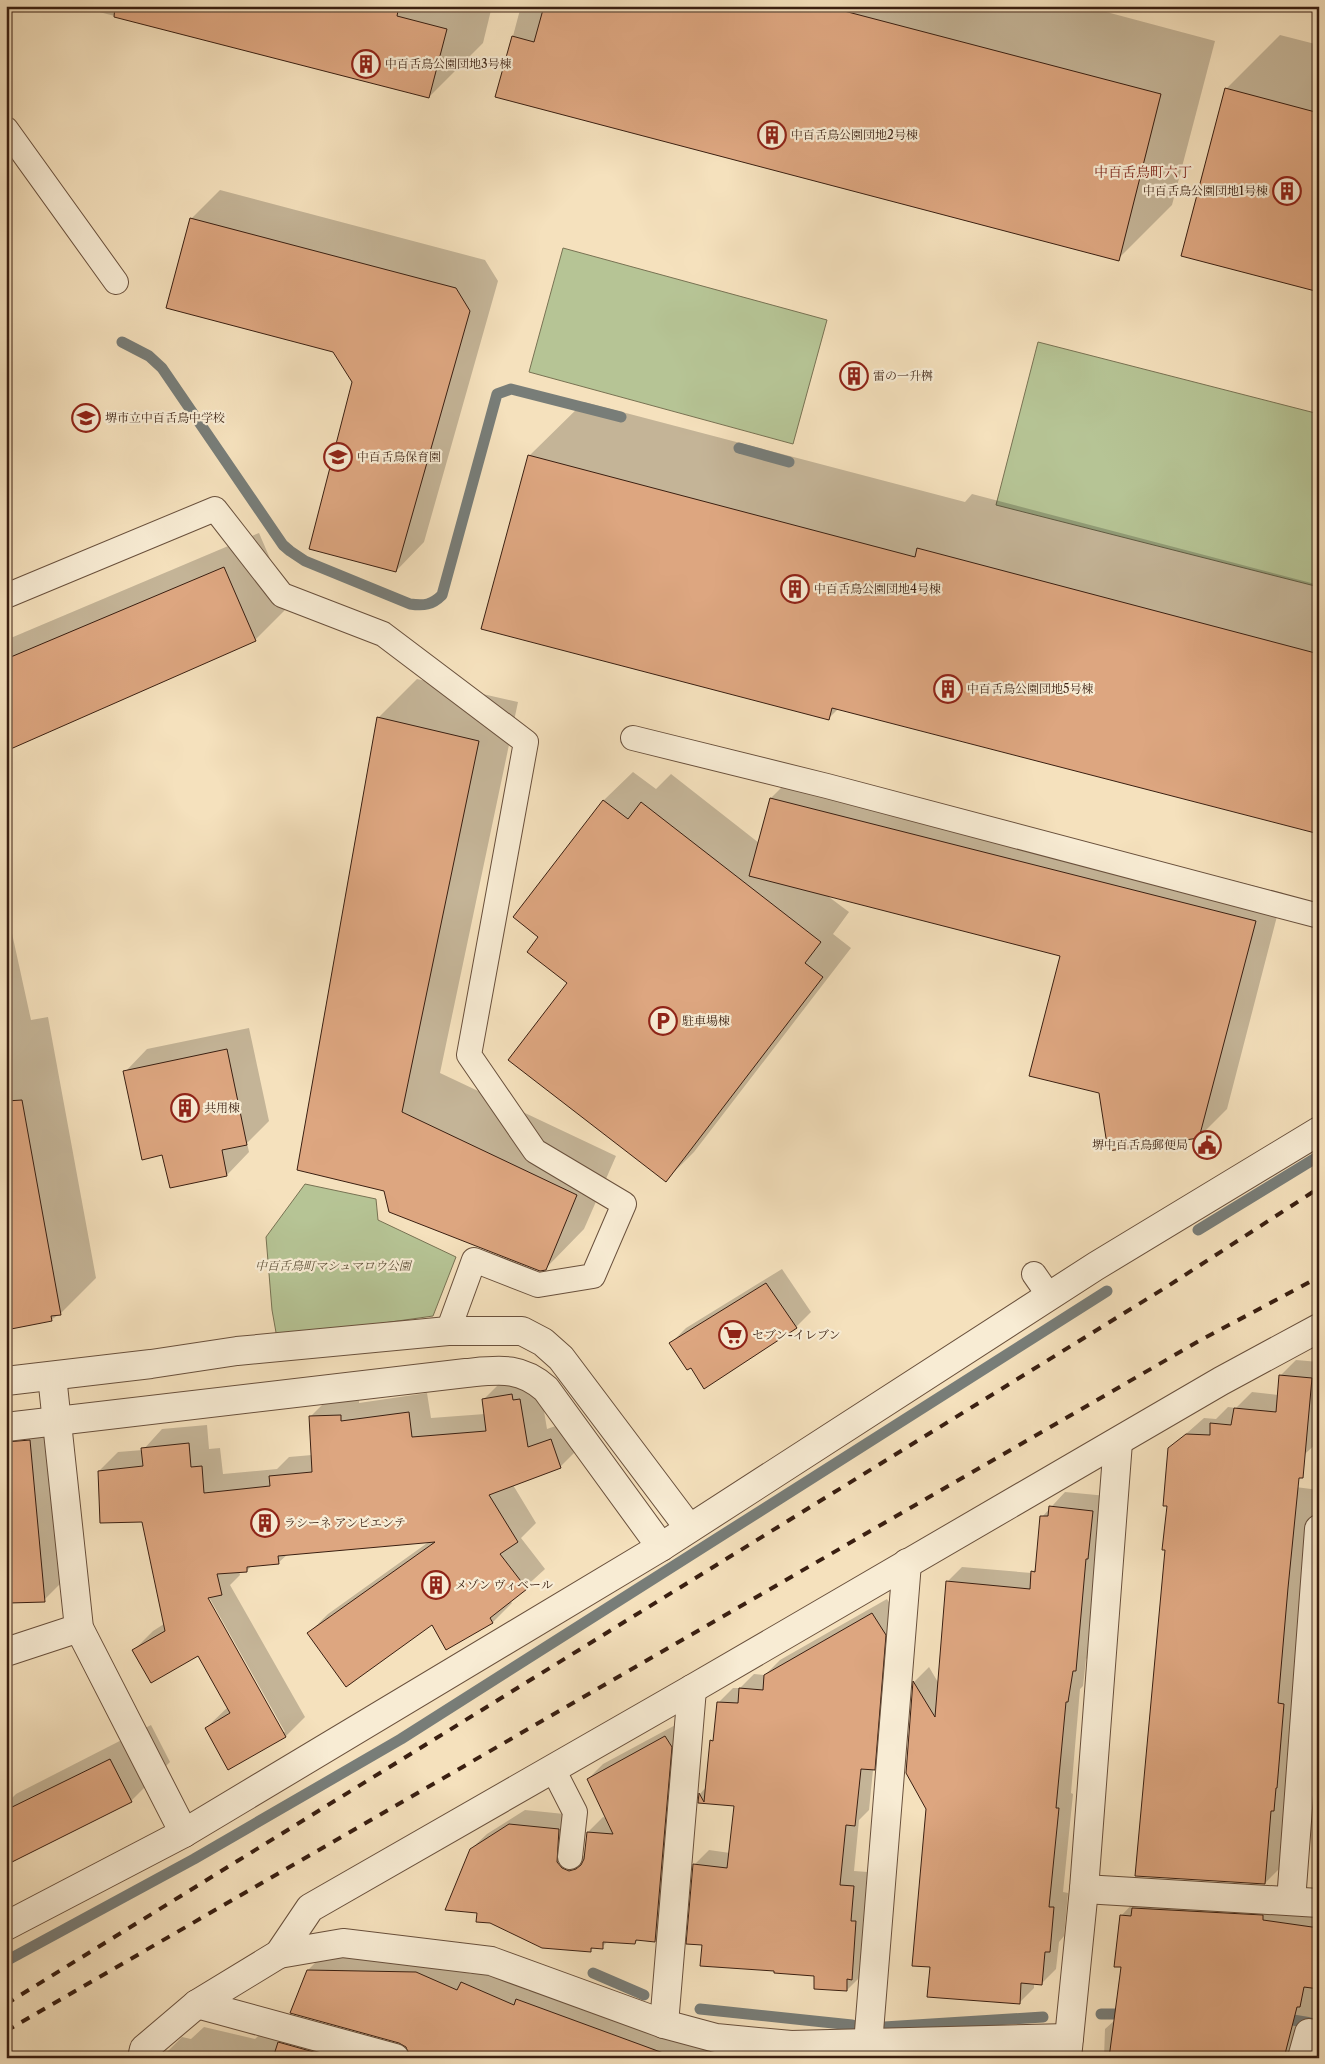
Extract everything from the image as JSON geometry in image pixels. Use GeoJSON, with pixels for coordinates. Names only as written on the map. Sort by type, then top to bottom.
{"type":"FeatureCollection","features":[{"type":"Feature","properties":{"kind":"street"},"geometry":{"type":"LineString","coordinates":[[6,1926],[184,1833],[661,1547],[1171,1220],[1319,1131]]}},
{"type":"Feature","properties":{"kind":"street"},"geometry":{"type":"LineString","coordinates":[[279,1954],[310,1908],[692,1689],[1221,1381],[1319,1328]]}},
{"type":"Feature","properties":{"kind":"street"},"geometry":{"type":"LineString","coordinates":[[6,1381],[237,1351],[448,1331],[522,1330],[543,1342],[560,1358],[689,1528]]}},
{"type":"Feature","properties":{"kind":"street"},"geometry":{"type":"LineString","coordinates":[[6,1427],[466,1373],[495,1370],[518,1372],[534,1378],[546,1389],[661,1547]]}},
{"type":"Feature","properties":{"kind":"street"},"geometry":{"type":"LineString","coordinates":[[52,1376],[79,1628],[184,1833]]}},
{"type":"Feature","properties":{"kind":"street"},"geometry":{"type":"LineString","coordinates":[[142,2058],[144,2049],[197,2004],[279,1954],[343,1943],[491,1961],[664,2024],[716,2038],[791,2045],[868,2044],[1068,2048],[1084,1889],[1118,1442]]}},
{"type":"Feature","properties":{"kind":"street"},"geometry":{"type":"LineString","coordinates":[[1291,1901],[1319,1529]]}},
{"type":"Feature","properties":{"kind":"street"},"geometry":{"type":"LineString","coordinates":[[868,2044],[907,1563]]}},
{"type":"Feature","properties":{"kind":"street"},"geometry":{"type":"LineString","coordinates":[[6,1652],[79,1628]]}},
{"type":"Feature","properties":{"kind":"street"},"geometry":{"type":"LineString","coordinates":[[664,2024],[692,1689]]}},
{"type":"Feature","properties":{"kind":"street"},"geometry":{"type":"LineString","coordinates":[[1084,1889],[1319,1903]]}},
{"type":"Feature","properties":{"kind":"street"},"geometry":{"type":"LineString","coordinates":[[197,2004],[395,2058]]}},
{"type":"Feature","properties":{"kind":"lane"},"geometry":{"type":"LineString","coordinates":[[6,128],[116,282]]}},
{"type":"Feature","properties":{"kind":"lane"},"geometry":{"type":"LineString","coordinates":[[6,596],[215,509],[282,594],[383,634],[526,742],[469,1055],[535,1151],[624,1204],[592,1276],[538,1285],[474,1260],[448,1331]]}},
{"type":"Feature","properties":{"kind":"lane"},"geometry":{"type":"LineString","coordinates":[[632,738],[826,786],[1319,916]]}},
{"type":"Feature","properties":{"kind":"lane"},"geometry":{"type":"LineString","coordinates":[[1034,1274],[1050,1297]]}},
{"type":"Feature","properties":{"kind":"lane"},"geometry":{"type":"LineString","coordinates":[[553,1769],[575,1812],[570,1857]]}},
{"type":"Feature","properties":{"kind":"green space"},"geometry":{"type":"Polygon","coordinates":[[[563,248],[827,320],[793,444],[529,372],[563,248]]]}},
{"type":"Feature","properties":{"kind":"green space"},"geometry":{"type":"Polygon","coordinates":[[[1038,342],[1319,414],[1319,587],[996,505],[1038,342]]]}},
{"type":"Feature","properties":{"kind":"green space","name":"中百舌鳥町マシュマロウ公園"},"geometry":{"type":"Polygon","coordinates":[[[305,1184],[376,1199],[378,1220],[456,1257],[433,1316],[277,1338],[272,1310],[266,1237],[305,1184]]]}},
{"type":"Feature","properties":{"kind":"building","name":"中百舌鳥公園団地3号棟"},"geometry":{"type":"Polygon","coordinates":[[[115,6],[399,6],[397,16],[447,29],[429,98],[114,17],[115,6]]]}},
{"type":"Feature","properties":{"kind":"building","name":"中百舌鳥公園団地2号棟"},"geometry":{"type":"Polygon","coordinates":[[[544,6],[825,6],[1161,94],[1119,261],[495,97],[512,36],[534,42],[544,6]]]}},
{"type":"Feature","properties":{"kind":"building","name":"中百舌鳥公園団地1号棟"},"geometry":{"type":"Polygon","coordinates":[[[1225,88],[1319,113],[1319,292],[1181,256],[1225,88]]]}},
{"type":"Feature","properties":{"kind":"building"},"geometry":{"type":"Polygon","coordinates":[[[190,218],[456,288],[470,311],[396,572],[309,549],[352,382],[333,352],[166,308],[190,218]]]}},
{"type":"Feature","properties":{"kind":"building"},"geometry":{"type":"Polygon","coordinates":[[[528,455],[915,557],[917,548],[1319,654],[1319,834],[832,708],[829,720],[481,629],[528,455]]]}},
{"type":"Feature","properties":{"kind":"building"},"geometry":{"type":"Polygon","coordinates":[[[224,567],[256,641],[6,751],[6,659],[224,567]]]}},
{"type":"Feature","properties":{"kind":"building"},"geometry":{"type":"Polygon","coordinates":[[[377,717],[479,741],[402,1112],[577,1195],[546,1270],[540,1271],[389,1212],[384,1191],[297,1170],[377,717]]]}},
{"type":"Feature","properties":{"kind":"building"},"geometry":{"type":"Polygon","coordinates":[[[770,798],[1256,921],[1199,1138],[1108,1151],[1099,1093],[1029,1076],[1060,956],[749,876],[770,798]]]}},
{"type":"Feature","properties":{"kind":"building","name":"駐車場棟"},"geometry":{"type":"Polygon","coordinates":[[[603,800],[628,819],[641,802],[821,942],[805,963],[823,977],[666,1182],[508,1060],[567,983],[527,952],[538,937],[513,917],[603,800]]]}},
{"type":"Feature","properties":{"kind":"building","name":"共用棟"},"geometry":{"type":"Polygon","coordinates":[[[227,1049],[247,1145],[222,1150],[227,1176],[170,1188],[162,1155],[142,1160],[123,1071],[227,1049]]]}},
{"type":"Feature","properties":{"kind":"building"},"geometry":{"type":"Polygon","coordinates":[[[22,1100],[61,1315],[51,1316],[52,1321],[6,1330],[6,1101],[22,1100]]]}},
{"type":"Feature","properties":{"kind":"building","name":"セブン-イレブン"},"geometry":{"type":"Polygon","coordinates":[[[766,1283],[797,1328],[704,1389],[691,1368],[687,1370],[669,1343],[766,1283]]]}},
{"type":"Feature","properties":{"kind":"building"},"geometry":{"type":"Polygon","coordinates":[[[1279,1375],[1312,1378],[1303,1478],[1299,1478],[1288,1588],[1278,1703],[1284,1704],[1277,1788],[1274,1811],[1271,1811],[1265,1884],[1135,1876],[1165,1550],[1162,1550],[1167,1506],[1163,1506],[1168,1448],[1186,1434],[1210,1435],[1210,1423],[1231,1425],[1234,1408],[1276,1412],[1279,1375]]]}},
{"type":"Feature","properties":{"kind":"building"},"geometry":{"type":"Polygon","coordinates":[[[512,1394],[513,1400],[520,1399],[528,1447],[551,1439],[561,1468],[489,1495],[518,1542],[500,1554],[527,1589],[490,1618],[493,1623],[446,1650],[432,1625],[346,1687],[307,1633],[435,1542],[278,1556],[279,1564],[247,1567],[247,1572],[217,1574],[222,1595],[208,1598],[286,1737],[228,1770],[205,1728],[230,1713],[198,1656],[151,1683],[132,1650],[165,1631],[142,1522],[100,1523],[98,1471],[143,1466],[141,1448],[189,1443],[191,1467],[202,1466],[204,1493],[270,1486],[269,1476],[312,1472],[309,1416],[341,1415],[341,1421],[409,1412],[412,1437],[486,1431],[482,1399],[512,1394]]]}},
{"type":"Feature","properties":{"kind":"building"},"geometry":{"type":"Polygon","coordinates":[[[30,1440],[45,1602],[9,1603],[6,1563],[6,1442],[30,1440]]]}},
{"type":"Feature","properties":{"kind":"building"},"geometry":{"type":"Polygon","coordinates":[[[1049,1506],[1093,1511],[1088,1559],[1086,1559],[1076,1671],[1073,1671],[1068,1702],[1066,1702],[1056,1808],[1059,1808],[1049,1907],[1054,1907],[1050,1952],[1045,1952],[1042,1985],[1021,1983],[1020,2004],[927,1997],[930,1967],[912,1966],[926,1809],[906,1773],[913,1681],[935,1717],[946,1581],[1030,1589],[1031,1571],[1035,1572],[1040,1516],[1048,1516],[1049,1506]]]}},
{"type":"Feature","properties":{"kind":"building"},"geometry":{"type":"Polygon","coordinates":[[[872,1613],[886,1635],[875,1770],[861,1769],[855,1826],[846,1825],[840,1885],[854,1886],[851,1921],[856,1921],[852,1980],[847,1979],[847,1991],[814,1989],[814,1976],[700,1966],[702,1945],[686,1944],[693,1864],[727,1868],[734,1806],[698,1803],[699,1793],[704,1802],[710,1740],[713,1741],[717,1702],[738,1703],[739,1688],[763,1690],[764,1675],[872,1613]]]}},
{"type":"Feature","properties":{"kind":"building"},"geometry":{"type":"Polygon","coordinates":[[[665,1736],[672,1747],[655,1942],[636,1940],[635,1944],[603,1942],[603,1949],[591,1948],[591,1952],[542,1948],[490,1923],[476,1922],[477,1913],[445,1910],[470,1849],[509,1824],[559,1829],[557,1862],[562,1868],[569,1871],[576,1869],[584,1859],[587,1832],[613,1834],[587,1779],[665,1736]]]}},
{"type":"Feature","properties":{"kind":"building"},"geometry":{"type":"Polygon","coordinates":[[[110,1759],[132,1802],[6,1865],[6,1810],[110,1759]]]}},
{"type":"Feature","properties":{"kind":"building"},"geometry":{"type":"Polygon","coordinates":[[[1132,1908],[1263,1915],[1263,1920],[1319,1928],[1319,1989],[1304,1987],[1300,2007],[1297,2007],[1284,2058],[1109,2058],[1121,1967],[1114,1967],[1120,1915],[1131,1916],[1132,1908]]]}},
{"type":"Feature","properties":{"kind":"building"},"geometry":{"type":"Polygon","coordinates":[[[307,1970],[416,1972],[457,1990],[461,1982],[514,2005],[516,1999],[666,2054],[665,2058],[410,2058],[406,2047],[399,2043],[290,2013],[307,1970]]]}},
{"type":"Feature","properties":{"kind":"building"},"geometry":{"type":"Polygon","coordinates":[[[278,2042],[335,2058],[273,2058],[278,2042]]]}},
{"type":"Feature","properties":{"kind":"waterway"},"geometry":{"type":"LineString","coordinates":[[122,342],[149,356],[162,368],[283,545],[305,561],[410,604],[428,604],[442,595],[497,394],[511,389],[621,417]]}},
{"type":"Feature","properties":{"kind":"waterway"},"geometry":{"type":"LineString","coordinates":[[739,448],[789,462]]}},
{"type":"Feature","properties":{"kind":"waterway"},"geometry":{"type":"LineString","coordinates":[[1198,1230],[1319,1156]]}},
{"type":"Feature","properties":{"kind":"waterway"},"geometry":{"type":"LineString","coordinates":[[6,1961],[194,1859],[401,1739],[1107,1291]]}},
{"type":"Feature","properties":{"kind":"waterway"},"geometry":{"type":"LineString","coordinates":[[593,1973],[644,1995]]}},
{"type":"Feature","properties":{"kind":"waterway"},"geometry":{"type":"LineString","coordinates":[[700,2009],[852,2025]]}},
{"type":"Feature","properties":{"kind":"waterway"},"geometry":{"type":"LineString","coordinates":[[1101,2014],[1130,2014]]}},
{"type":"Feature","properties":{"kind":"waterway"},"geometry":{"type":"LineString","coordinates":[[884,2027],[1043,2017]]}},
{"type":"Feature","properties":{"kind":"waterway"},"geometry":{"type":"LineString","coordinates":[[1281,2018],[1317,2024]]}},
{"type":"Feature","properties":{"kind":"railway"},"geometry":{"type":"LineString","coordinates":[[6,2004],[1168,1286],[1319,1188]]}},
{"type":"Feature","properties":{"kind":"railway"},"geometry":{"type":"LineString","coordinates":[[6,2031],[1199,1341],[1319,1277]]}},
{"type":"Feature","properties":{"kind":"place","name":"中百舌鳥公園団地3号棟"},"geometry":{"type":"Point","coordinates":[366,64]}},
{"type":"Feature","properties":{"kind":"place","name":"中百舌鳥公園団地2号棟"},"geometry":{"type":"Point","coordinates":[772,135]}},
{"type":"Feature","properties":{"kind":"place","name":"中百舌鳥公園団地1号棟"},"geometry":{"type":"Point","coordinates":[1287,191]}},
{"type":"Feature","properties":{"kind":"place","name":"雷の一升桝"},"geometry":{"type":"Point","coordinates":[854,376]}},
{"type":"Feature","properties":{"kind":"place","name":"堺市立中百舌鳥中学校"},"geometry":{"type":"Point","coordinates":[86,418]}},
{"type":"Feature","properties":{"kind":"place","name":"中百舌鳥保育園"},"geometry":{"type":"Point","coordinates":[338,457]}},
{"type":"Feature","properties":{"kind":"place","name":"中百舌鳥公園団地4号棟"},"geometry":{"type":"Point","coordinates":[795,589]}},
{"type":"Feature","properties":{"kind":"place","name":"中百舌鳥公園団地5号棟"},"geometry":{"type":"Point","coordinates":[948,689]}},
{"type":"Feature","properties":{"kind":"place","name":"駐車場棟"},"geometry":{"type":"Point","coordinates":[663,1021]}},
{"type":"Feature","properties":{"kind":"place","name":"共用棟"},"geometry":{"type":"Point","coordinates":[185,1108]}},
{"type":"Feature","properties":{"kind":"place","name":"堺中百舌鳥郵便局"},"geometry":{"type":"Point","coordinates":[1207,1145]}},
{"type":"Feature","properties":{"kind":"place","name":"セブン-イレブン"},"geometry":{"type":"Point","coordinates":[733,1335]}},
{"type":"Feature","properties":{"kind":"place","name":"ラシーネ アンビエンテ"},"geometry":{"type":"Point","coordinates":[265,1523]}},
{"type":"Feature","properties":{"kind":"place","name":"メゾン ヴィベール"},"geometry":{"type":"Point","coordinates":[436,1585]}},
{"type":"Feature","properties":{"kind":"district","name":"中百舌鳥町六丁"},"geometry":{"type":"Point","coordinates":[1143,172]}}]}
